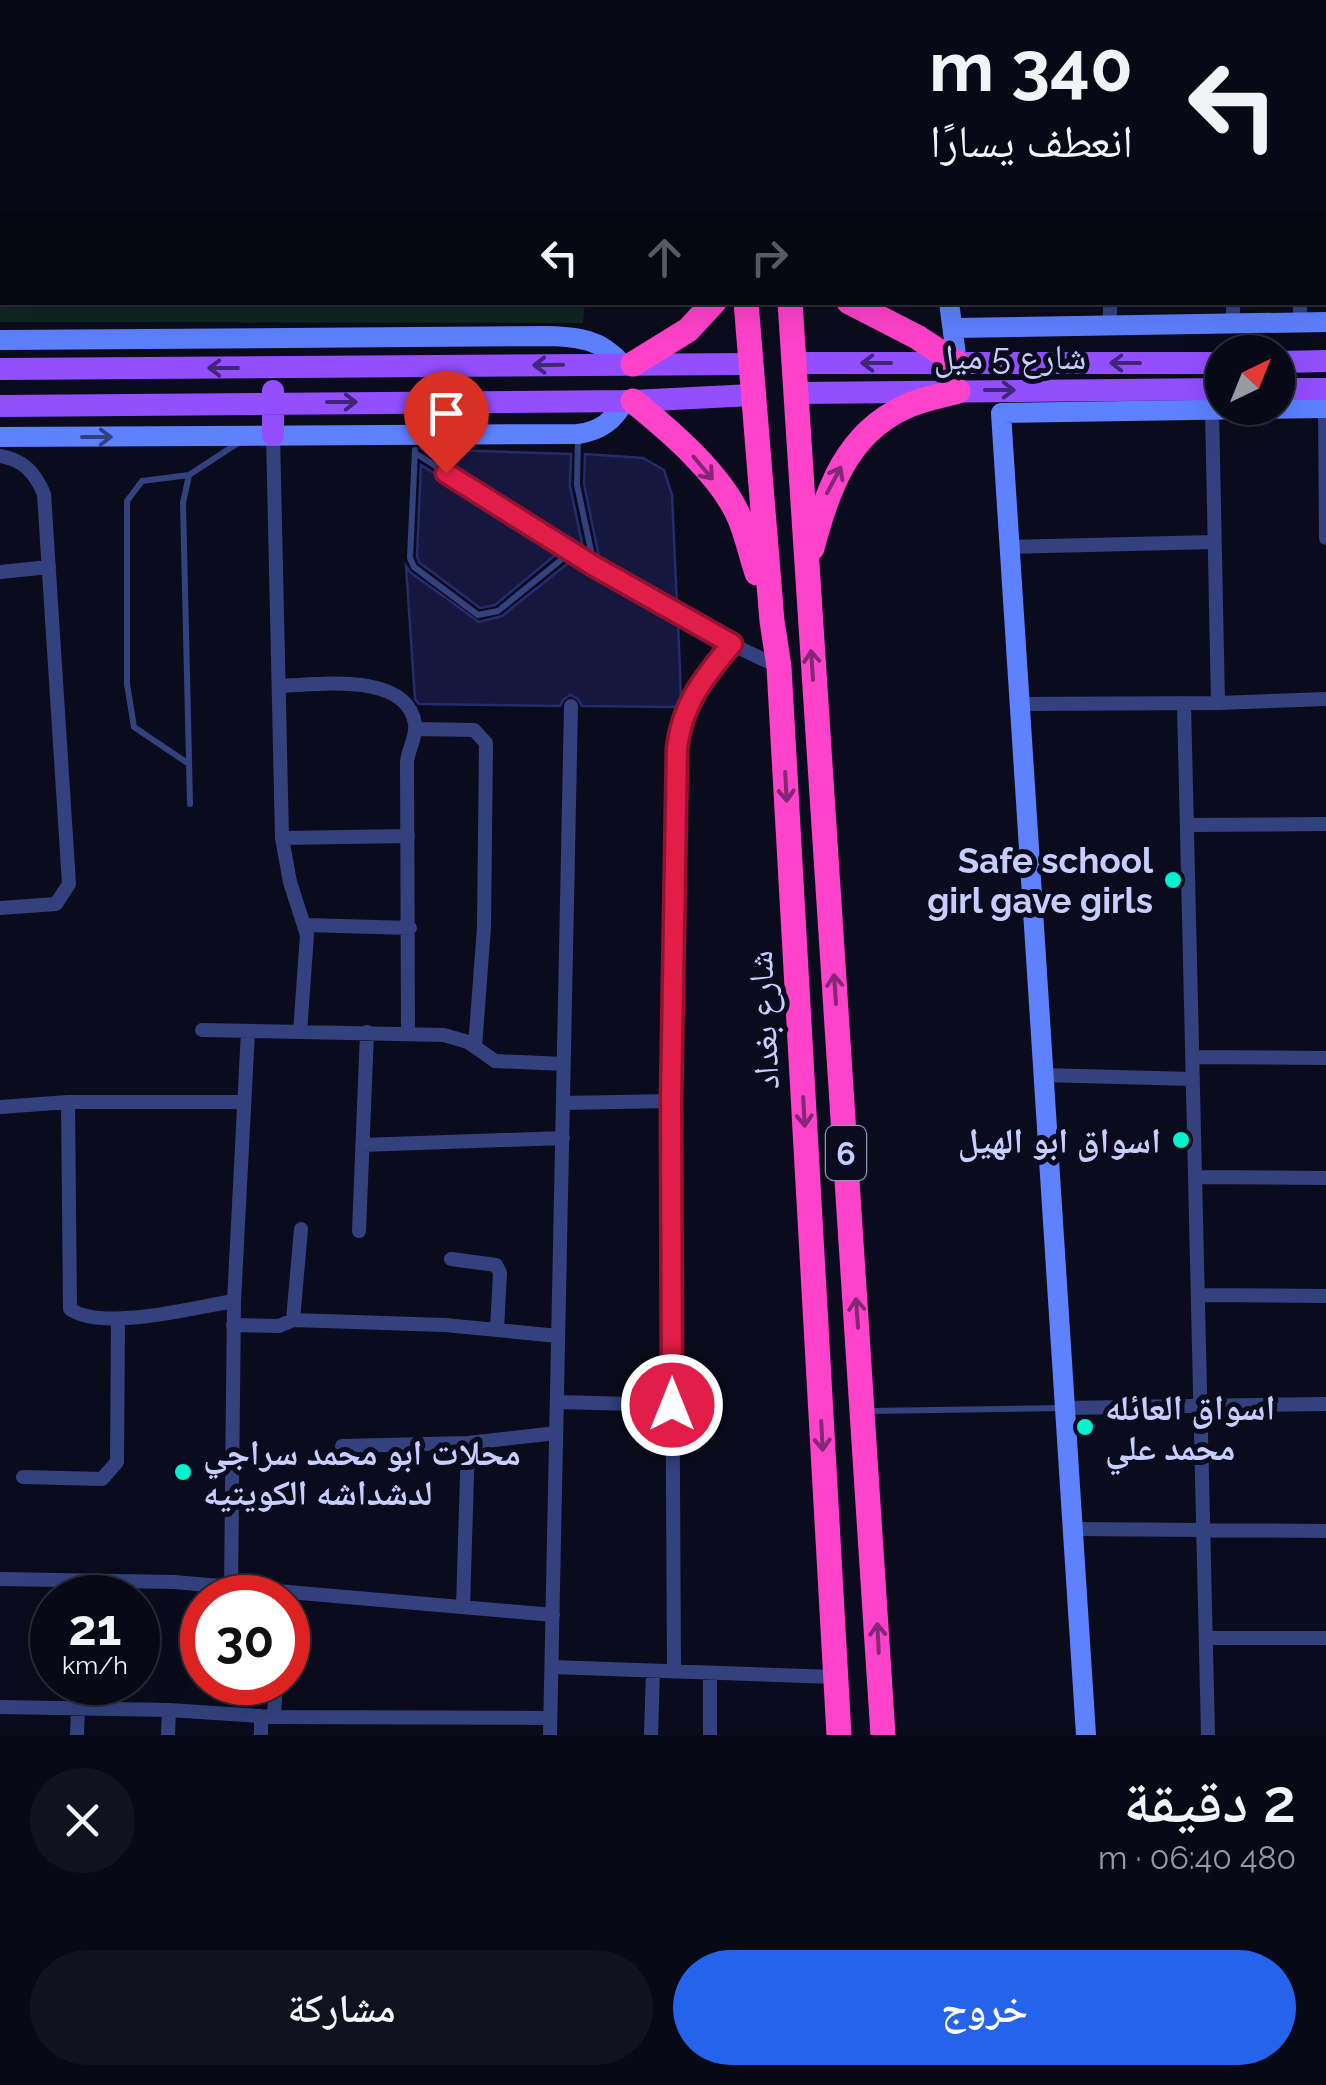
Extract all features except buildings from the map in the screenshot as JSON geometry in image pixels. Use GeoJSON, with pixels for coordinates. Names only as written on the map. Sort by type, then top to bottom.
{"type":"FeatureCollection","features":[{"type":"Feature","properties":{"kind":"highway"},"geometry":{"type":"LineString","coordinates":[[628,364],[688,330],[711,305]]}},
{"type":"Feature","properties":{"kind":"highway","name":"شارع بغداد"},"geometry":{"type":"LineString","coordinates":[[746,305],[779,667],[839,1735]]}},
{"type":"Feature","properties":{"kind":"highway","name":"شارع بغداد"},"geometry":{"type":"LineString","coordinates":[[790,305],[884,1735]]}},
{"type":"Feature","properties":{"kind":"highway"},"geometry":{"type":"LineString","coordinates":[[854,305],[957,363]]}},
{"type":"Feature","properties":{"kind":"highway"},"geometry":{"type":"LineString","coordinates":[[806,572],[834,477],[861,441],[906,406],[958,391]]}},
{"type":"Feature","properties":{"kind":"highway"},"geometry":{"type":"LineString","coordinates":[[629,401],[680,442],[739,516],[772,620]]}},
{"type":"Feature","properties":{"kind":"main road"},"geometry":{"type":"LineString","coordinates":[[1295,362],[1326,361]]}},
{"type":"Feature","properties":{"kind":"main road","name":"شارع 5 ميل"},"geometry":{"type":"LineString","coordinates":[[796,363],[1205,363]]}},
{"type":"Feature","properties":{"kind":"main road"},"geometry":{"type":"LineString","coordinates":[[0,369],[750,364]]}},
{"type":"Feature","properties":{"kind":"main road"},"geometry":{"type":"LineString","coordinates":[[272,368],[273,435]]}},
{"type":"Feature","properties":{"kind":"main road"},"geometry":{"type":"LineString","coordinates":[[1295,389],[1326,389]]}},
{"type":"Feature","properties":{"kind":"main road","name":"شارع 5 ميل"},"geometry":{"type":"LineString","coordinates":[[797,394],[958,391],[1205,400]]}},
{"type":"Feature","properties":{"kind":"main road"},"geometry":{"type":"LineString","coordinates":[[0,406],[629,401],[752,395]]}},
{"type":"Feature","properties":{"kind":"street"},"geometry":{"type":"LineString","coordinates":[[949,305],[957,363]]}},
{"type":"Feature","properties":{"kind":"street"},"geometry":{"type":"LineString","coordinates":[[1110,305],[1110,325]]}},
{"type":"Feature","properties":{"kind":"street"},"geometry":{"type":"LineString","coordinates":[[952,328],[1110,325],[1233,313],[1300,312],[1326,322]]}},
{"type":"Feature","properties":{"kind":"street"},"geometry":{"type":"LineString","coordinates":[[0,340],[564,336],[599,344],[628,364]]}},
{"type":"Feature","properties":{"kind":"street"},"geometry":{"type":"LineString","coordinates":[[0,437],[273,435],[416,444],[590,432],[611,420],[629,401]]}},
{"type":"Feature","properties":{"kind":"street"},"geometry":{"type":"LineString","coordinates":[[1086,1735],[1001,413],[1205,401]]}},
{"type":"Feature","properties":{"kind":"street"},"geometry":{"type":"LineString","coordinates":[[1295,406],[1325,408],[1326,538]]}},
{"type":"Feature","properties":{"kind":"street"},"geometry":{"type":"LineString","coordinates":[[1216,425],[1214,542],[1218,704]]}},
{"type":"Feature","properties":{"kind":"street"},"geometry":{"type":"LineString","coordinates":[[273,435],[282,838],[290,882],[306,925],[300,1032]]}},
{"type":"Feature","properties":{"kind":"street"},"geometry":{"type":"LineString","coordinates":[[0,456],[20,462],[36,477],[44,494],[69,884],[56,904],[0,908]]}},
{"type":"Feature","properties":{"kind":"street"},"geometry":{"type":"LineString","coordinates":[[1008,548],[1214,542]]}},
{"type":"Feature","properties":{"kind":"street"},"geometry":{"type":"LineString","coordinates":[[0,572],[49,568]]}},
{"type":"Feature","properties":{"kind":"street"},"geometry":{"type":"LineString","coordinates":[[674,1672],[671,1101],[678,734],[698,685],[732,644],[779,667]]}},
{"type":"Feature","properties":{"kind":"street"},"geometry":{"type":"LineString","coordinates":[[281,686],[357,684],[380,689],[405,705],[416,728],[406,762],[408,1032]]}},
{"type":"Feature","properties":{"kind":"street"},"geometry":{"type":"LineString","coordinates":[[1018,704],[1218,704],[1326,699]]}},
{"type":"Feature","properties":{"kind":"street"},"geometry":{"type":"LineString","coordinates":[[1184,704],[1208,1735]]}},
{"type":"Feature","properties":{"kind":"street"},"geometry":{"type":"LineString","coordinates":[[550,1735],[571,706]]}},
{"type":"Feature","properties":{"kind":"street"},"geometry":{"type":"LineString","coordinates":[[416,728],[474,730],[486,742],[484,926],[475,1047]]}},
{"type":"Feature","properties":{"kind":"street"},"geometry":{"type":"LineString","coordinates":[[1186,825],[1326,824]]}},
{"type":"Feature","properties":{"kind":"street"},"geometry":{"type":"LineString","coordinates":[[282,838],[408,836]]}},
{"type":"Feature","properties":{"kind":"street"},"geometry":{"type":"LineString","coordinates":[[306,925],[410,928]]}},
{"type":"Feature","properties":{"kind":"street"},"geometry":{"type":"LineString","coordinates":[[202,1030],[452,1036],[502,1062],[564,1064]]}},
{"type":"Feature","properties":{"kind":"street"},"geometry":{"type":"LineString","coordinates":[[231,1575],[234,1301],[248,1031]]}},
{"type":"Feature","properties":{"kind":"street"},"geometry":{"type":"LineString","coordinates":[[359,1231],[367,1032]]}},
{"type":"Feature","properties":{"kind":"street"},"geometry":{"type":"LineString","coordinates":[[1192,1058],[1326,1058]]}},
{"type":"Feature","properties":{"kind":"street"},"geometry":{"type":"LineString","coordinates":[[1042,1075],[1192,1079]]}},
{"type":"Feature","properties":{"kind":"street"},"geometry":{"type":"LineString","coordinates":[[564,1103],[671,1101]]}},
{"type":"Feature","properties":{"kind":"street"},"geometry":{"type":"LineString","coordinates":[[1,1108],[68,1102],[244,1102]]}},
{"type":"Feature","properties":{"kind":"street"},"geometry":{"type":"LineString","coordinates":[[68,1102],[70,1309],[82,1315],[118,1319],[234,1301]]}},
{"type":"Feature","properties":{"kind":"street"},"geometry":{"type":"LineString","coordinates":[[362,1145],[562,1138]]}},
{"type":"Feature","properties":{"kind":"street"},"geometry":{"type":"LineString","coordinates":[[1195,1177],[1326,1178]]}},
{"type":"Feature","properties":{"kind":"street"},"geometry":{"type":"LineString","coordinates":[[294,1320],[301,1229]]}},
{"type":"Feature","properties":{"kind":"street"},"geometry":{"type":"LineString","coordinates":[[452,1259],[496,1264],[500,1273],[497,1329]]}},
{"type":"Feature","properties":{"kind":"street"},"geometry":{"type":"LineString","coordinates":[[1198,1295],[1326,1296]]}},
{"type":"Feature","properties":{"kind":"street"},"geometry":{"type":"LineString","coordinates":[[23,1477],[102,1478],[111,1472],[117,1462],[118,1319]]}},
{"type":"Feature","properties":{"kind":"street"},"geometry":{"type":"LineString","coordinates":[[234,1324],[278,1326],[294,1320],[497,1329],[558,1336]]}},
{"type":"Feature","properties":{"kind":"street"},"geometry":{"type":"LineString","coordinates":[[557,1402],[672,1405]]}},
{"type":"Feature","properties":{"kind":"street"},"geometry":{"type":"LineString","coordinates":[[1064,1408],[1326,1404]]}},
{"type":"Feature","properties":{"kind":"street"},"geometry":{"type":"LineString","coordinates":[[342,1446],[468,1443],[556,1432]]}},
{"type":"Feature","properties":{"kind":"street"},"geometry":{"type":"LineString","coordinates":[[463,1606],[468,1443]]}},
{"type":"Feature","properties":{"kind":"street"},"geometry":{"type":"LineString","coordinates":[[1072,1529],[1326,1531]]}},
{"type":"Feature","properties":{"kind":"street"},"geometry":{"type":"LineString","coordinates":[[0,1579],[180,1583]]}},
{"type":"Feature","properties":{"kind":"street"},"geometry":{"type":"LineString","coordinates":[[310,1596],[553,1615]]}},
{"type":"Feature","properties":{"kind":"street"},"geometry":{"type":"LineString","coordinates":[[1206,1638],[1326,1638]]}},
{"type":"Feature","properties":{"kind":"street"},"geometry":{"type":"LineString","coordinates":[[552,1668],[835,1678]]}},
{"type":"Feature","properties":{"kind":"street"},"geometry":{"type":"LineString","coordinates":[[651,1735],[653,1671]]}},
{"type":"Feature","properties":{"kind":"street"},"geometry":{"type":"LineString","coordinates":[[710,1673],[710,1735]]}},
{"type":"Feature","properties":{"kind":"street"},"geometry":{"type":"LineString","coordinates":[[261,1735],[270,1705]]}},
{"type":"Feature","properties":{"kind":"street"},"geometry":{"type":"LineString","coordinates":[[0,1706],[267,1717],[550,1718]]}},
{"type":"Feature","properties":{"kind":"street"},"geometry":{"type":"LineString","coordinates":[[77,1735],[78,1708]]}},
{"type":"Feature","properties":{"kind":"street"},"geometry":{"type":"LineString","coordinates":[[168,1735],[169,1710]]}},
{"type":"Feature","properties":{"kind":"street"},"geometry":{"type":"LineString","coordinates":[[355,1735],[356,1718]]}},
{"type":"Feature","properties":{"kind":"street"},"geometry":{"type":"LineString","coordinates":[[452,1718],[452,1735]]}},
{"type":"Feature","properties":{"kind":"lane"},"geometry":{"type":"LineString","coordinates":[[578,434],[577,485],[594,566]]}},
{"type":"Feature","properties":{"kind":"lane"},"geometry":{"type":"LineString","coordinates":[[189,764],[134,727],[127,684],[127,501],[142,481],[190,475],[247,436]]}},
{"type":"Feature","properties":{"kind":"lane"},"geometry":{"type":"LineString","coordinates":[[416,444],[410,558],[414,567],[478,615],[498,611],[572,551]]}},
{"type":"Feature","properties":{"kind":"lane"},"geometry":{"type":"LineString","coordinates":[[416,444],[594,566],[732,644]]}},
{"type":"Feature","properties":{"kind":"lane"},"geometry":{"type":"LineString","coordinates":[[190,475],[183,503],[190,804]]}},
{"type":"Feature","properties":{"kind":"lane"},"geometry":{"type":"LineString","coordinates":[[864,1411],[1064,1408]]}},
{"type":"Feature","properties":{"kind":"green space"},"geometry":{"type":"Polygon","coordinates":[[[0,305],[585,305],[583,323],[0,322],[0,305]]]}},
{"type":"Feature","properties":{"kind":"place","name":"Safe school girl gave girls"},"geometry":{"type":"Point","coordinates":[1173,880]}},
{"type":"Feature","properties":{"kind":"place","name":"اسواق ابو الهيل"},"geometry":{"type":"Point","coordinates":[1181,1140]}},
{"type":"Feature","properties":{"kind":"place","name":"اسواق العائله محمد علي"},"geometry":{"type":"Point","coordinates":[1085,1427]}},
{"type":"Feature","properties":{"kind":"place","name":"محلات ابو محمد سراجي لدشداشه الكويتيه"},"geometry":{"type":"Point","coordinates":[183,1472]}},
{"type":"Feature","properties":{"kind":"route"},"geometry":{"type":"LineString","coordinates":[[446,473],[594,566],[732,644],[692,696],[677,748],[671,1101],[672,1405]]}}]}
